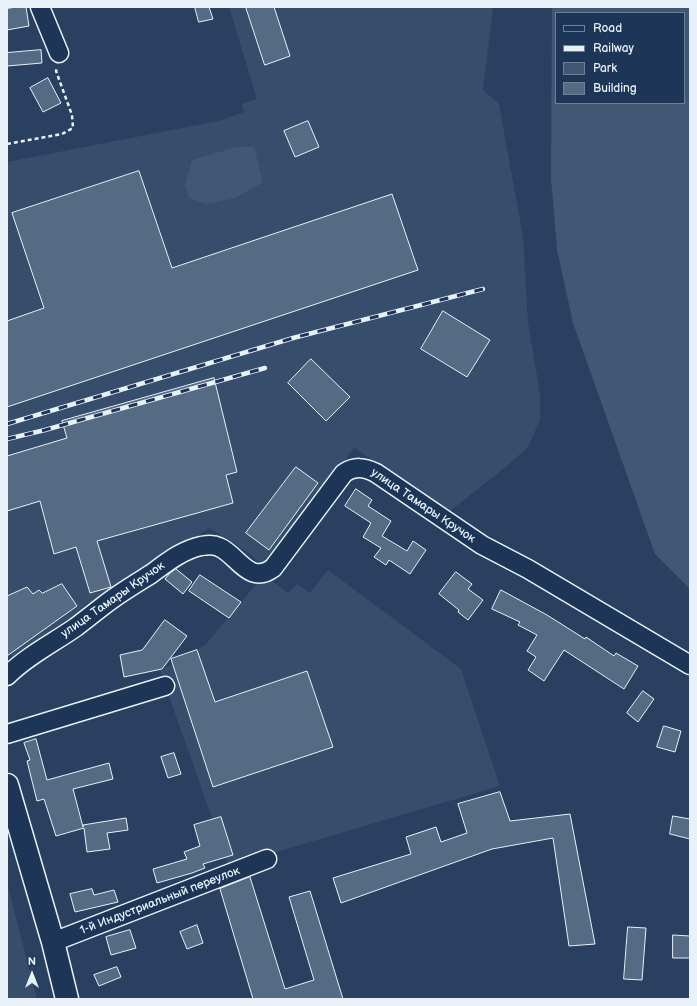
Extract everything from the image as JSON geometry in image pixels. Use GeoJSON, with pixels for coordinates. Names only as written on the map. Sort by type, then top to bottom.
{"type":"FeatureCollection","features":[{"type":"Feature","properties":{"kind":"main road"},"geometry":{"type":"LineString","coordinates":[[7,785],[53,942],[67,999]]}},
{"type":"Feature","properties":{"kind":"street"},"geometry":{"type":"LineString","coordinates":[[40,7],[59,53]]}},
{"type":"Feature","properties":{"kind":"street","name":"улица Тамары Кручок"},"geometry":{"type":"LineString","coordinates":[[7,676],[27,659],[76,627],[167,562],[192,549],[210,545],[220,547],[228,552],[249,571],[256,573],[268,571],[273,568],[344,473],[355,468],[368,469],[376,473],[482,545],[528,568],[690,665]]}},
{"type":"Feature","properties":{"kind":"street"},"geometry":{"type":"LineString","coordinates":[[7,734],[165,686]]}},
{"type":"Feature","properties":{"kind":"street","name":"1-й Индустриальный переулок"},"geometry":{"type":"LineString","coordinates":[[53,942],[267,859]]}},
{"type":"Feature","properties":{"kind":"path"},"geometry":{"type":"LineString","coordinates":[[7,144],[62,134],[73,128],[72,115],[56,70],[59,53]]}},
{"type":"Feature","properties":{"kind":"shaded area"},"geometry":{"type":"Polygon","coordinates":[[[229,7],[493,7],[483,90],[499,104],[523,237],[528,322],[540,394],[540,420],[528,447],[507,466],[450,511],[354,448],[264,567],[246,551],[209,528],[111,595],[85,604],[77,622],[13,661],[7,641],[7,162],[218,121],[244,112],[242,104],[257,99],[229,7]]]}},
{"type":"Feature","properties":{"kind":"shaded area"},"geometry":{"type":"Polygon","coordinates":[[[328,570],[461,669],[500,786],[229,866],[160,671],[205,645],[264,575],[288,593],[297,584],[310,593],[328,570]]]}},
{"type":"Feature","properties":{"kind":"shaded area"},"geometry":{"type":"Polygon","coordinates":[[[7,883],[37,999],[7,999],[7,883]]]}},
{"type":"Feature","properties":{"kind":"green space"},"geometry":{"type":"Polygon","coordinates":[[[552,7],[690,7],[690,589],[655,554],[573,323],[557,250],[551,178],[552,7]]]}},
{"type":"Feature","properties":{"kind":"green space"},"geometry":{"type":"Polygon","coordinates":[[[236,147],[254,147],[263,182],[236,198],[206,204],[189,198],[185,185],[192,160],[236,147]]]}},
{"type":"Feature","properties":{"kind":"building"},"geometry":{"type":"Polygon","coordinates":[[[26,7],[29,26],[7,30],[7,9],[26,7]]]}},
{"type":"Feature","properties":{"kind":"building"},"geometry":{"type":"Polygon","coordinates":[[[195,7],[209,7],[213,19],[199,22],[195,7]]]}},
{"type":"Feature","properties":{"kind":"building"},"geometry":{"type":"Polygon","coordinates":[[[246,7],[274,7],[290,56],[265,65],[246,7]]]}},
{"type":"Feature","properties":{"kind":"building"},"geometry":{"type":"Polygon","coordinates":[[[41,50],[42,63],[7,66],[7,53],[41,50]]]}},
{"type":"Feature","properties":{"kind":"building"},"geometry":{"type":"Polygon","coordinates":[[[48,78],[61,103],[43,112],[30,88],[48,78]]]}},
{"type":"Feature","properties":{"kind":"building"},"geometry":{"type":"Polygon","coordinates":[[[308,121],[319,147],[295,157],[284,131],[308,121]]]}},
{"type":"Feature","properties":{"kind":"building"},"geometry":{"type":"Polygon","coordinates":[[[139,171],[172,268],[392,194],[418,270],[7,407],[7,321],[44,308],[12,213],[139,171]]]}},
{"type":"Feature","properties":{"kind":"building"},"geometry":{"type":"Polygon","coordinates":[[[443,311],[490,340],[467,377],[421,349],[443,311]]]}},
{"type":"Feature","properties":{"kind":"building"},"geometry":{"type":"Polygon","coordinates":[[[311,359],[350,397],[326,421],[288,383],[311,359]]]}},
{"type":"Feature","properties":{"kind":"building"},"geometry":{"type":"Polygon","coordinates":[[[214,378],[237,472],[226,475],[233,503],[97,541],[111,587],[90,593],[76,547],[54,554],[40,501],[7,511],[7,456],[67,438],[62,421],[214,378]]]}},
{"type":"Feature","properties":{"kind":"building"},"geometry":{"type":"Polygon","coordinates":[[[296,467],[318,483],[269,550],[246,533],[296,467]]]}},
{"type":"Feature","properties":{"kind":"building"},"geometry":{"type":"Polygon","coordinates":[[[356,489],[372,500],[368,506],[391,521],[382,536],[407,551],[413,541],[426,550],[410,574],[389,560],[386,565],[374,557],[381,548],[363,537],[371,523],[345,506],[356,489]]]}},
{"type":"Feature","properties":{"kind":"building"},"geometry":{"type":"Polygon","coordinates":[[[176,569],[192,582],[183,594],[165,579],[176,569]]]}},
{"type":"Feature","properties":{"kind":"building"},"geometry":{"type":"Polygon","coordinates":[[[456,572],[472,584],[468,589],[483,600],[468,620],[458,612],[459,610],[439,594],[456,572]]]}},
{"type":"Feature","properties":{"kind":"building"},"geometry":{"type":"Polygon","coordinates":[[[200,575],[241,602],[229,618],[189,591],[200,575]]]}},
{"type":"Feature","properties":{"kind":"building"},"geometry":{"type":"Polygon","coordinates":[[[62,584],[77,606],[7,656],[7,596],[27,587],[33,594],[39,590],[42,593],[62,584]]]}},
{"type":"Feature","properties":{"kind":"building"},"geometry":{"type":"Polygon","coordinates":[[[501,590],[547,615],[585,639],[586,637],[614,656],[616,653],[638,666],[624,689],[564,650],[544,681],[528,670],[536,657],[527,651],[537,635],[518,625],[520,622],[492,609],[501,590]]]}},
{"type":"Feature","properties":{"kind":"building"},"geometry":{"type":"Polygon","coordinates":[[[165,620],[187,636],[162,669],[124,677],[120,655],[142,650],[165,620]]]}},
{"type":"Feature","properties":{"kind":"building"},"geometry":{"type":"Polygon","coordinates":[[[197,650],[215,702],[307,671],[333,747],[213,787],[171,659],[197,650]]]}},
{"type":"Feature","properties":{"kind":"building"},"geometry":{"type":"Polygon","coordinates":[[[643,691],[654,699],[638,722],[627,713],[643,691]]]}},
{"type":"Feature","properties":{"kind":"building"},"geometry":{"type":"Polygon","coordinates":[[[664,726],[681,731],[675,752],[657,747],[664,726]]]}},
{"type":"Feature","properties":{"kind":"building"},"geometry":{"type":"Polygon","coordinates":[[[36,739],[47,780],[109,763],[113,779],[73,789],[83,827],[83,825],[126,818],[128,830],[107,833],[110,849],[87,852],[84,828],[56,836],[44,799],[37,801],[27,761],[30,760],[24,743],[36,739]]]}},
{"type":"Feature","properties":{"kind":"building"},"geometry":{"type":"Polygon","coordinates":[[[174,753],[181,774],[168,778],[161,757],[174,753]]]}},
{"type":"Feature","properties":{"kind":"building"},"geometry":{"type":"Polygon","coordinates":[[[500,792],[510,821],[570,814],[595,944],[569,946],[553,838],[492,849],[341,903],[333,878],[411,854],[406,837],[436,827],[441,842],[467,833],[458,804],[500,792]]]}},
{"type":"Feature","properties":{"kind":"building"},"geometry":{"type":"Polygon","coordinates":[[[673,816],[690,819],[690,839],[670,834],[673,816]]]}},
{"type":"Feature","properties":{"kind":"building"},"geometry":{"type":"Polygon","coordinates":[[[221,817],[233,855],[203,864],[205,868],[192,873],[157,883],[153,869],[187,859],[184,852],[200,846],[194,825],[221,817]]]}},
{"type":"Feature","properties":{"kind":"building"},"geometry":{"type":"Polygon","coordinates":[[[250,877],[285,989],[314,980],[289,897],[310,891],[343,999],[253,999],[220,889],[250,877]]]}},
{"type":"Feature","properties":{"kind":"building"},"geometry":{"type":"Polygon","coordinates":[[[92,889],[94,895],[114,890],[118,902],[75,912],[70,894],[92,889]]]}},
{"type":"Feature","properties":{"kind":"building"},"geometry":{"type":"Polygon","coordinates":[[[197,925],[203,943],[187,949],[180,932],[197,925]]]}},
{"type":"Feature","properties":{"kind":"building"},"geometry":{"type":"Polygon","coordinates":[[[628,927],[646,928],[642,980],[624,979],[628,927]]]}},
{"type":"Feature","properties":{"kind":"building"},"geometry":{"type":"Polygon","coordinates":[[[130,930],[136,948],[111,955],[106,937],[130,930]]]}},
{"type":"Feature","properties":{"kind":"building"},"geometry":{"type":"Polygon","coordinates":[[[673,935],[690,936],[690,958],[673,958],[673,935]]]}},
{"type":"Feature","properties":{"kind":"building"},"geometry":{"type":"Polygon","coordinates":[[[117,967],[121,977],[99,986],[94,975],[117,967]]]}},
{"type":"Feature","properties":{"kind":"railway"},"geometry":{"type":"LineString","coordinates":[[7,424],[293,338],[483,289]]}},
{"type":"Feature","properties":{"kind":"railway"},"geometry":{"type":"LineString","coordinates":[[7,439],[45,430],[265,368]]}}]}
